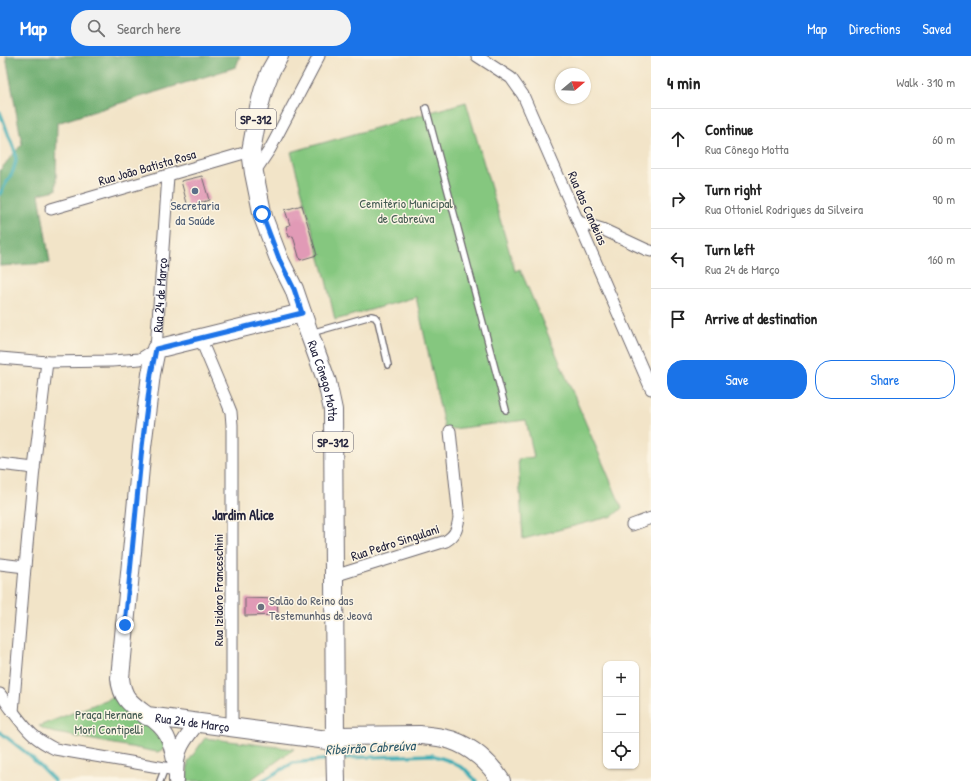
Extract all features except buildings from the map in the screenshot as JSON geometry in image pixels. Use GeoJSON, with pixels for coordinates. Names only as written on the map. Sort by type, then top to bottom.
{"type":"FeatureCollection","features":[{"type":"Feature","properties":{"kind":"main road","name":"Rua Cônego Motta"},"geometry":{"type":"LineString","coordinates":[[278,56],[264,88],[257,113],[251,151],[263,217],[279,259],[294,289],[327,382],[333,410],[336,775]]}},
{"type":"Feature","properties":{"kind":"main road"},"geometry":{"type":"LineString","coordinates":[[156,349],[302,313]]}},
{"type":"Feature","properties":{"kind":"main road","name":"Rua 24 de Março"},"geometry":{"type":"LineString","coordinates":[[156,349],[151,374],[142,447],[120,678],[124,695],[132,704],[147,716],[169,726],[197,723],[335,742],[420,736],[452,740],[470,749],[483,759],[496,772],[501,781]]}},
{"type":"Feature","properties":{"kind":"street"},"geometry":{"type":"LineString","coordinates":[[254,173],[270,149],[319,56]]}},
{"type":"Feature","properties":{"kind":"street","name":"Rua das Candeias"},"geometry":{"type":"LineString","coordinates":[[477,56],[511,78],[523,95],[651,389]]}},
{"type":"Feature","properties":{"kind":"street","name":"Rua João Batista Rosa"},"geometry":{"type":"LineString","coordinates":[[51,209],[251,151]]}},
{"type":"Feature","properties":{"kind":"street","name":"Rua 24 de Março"},"geometry":{"type":"LineString","coordinates":[[156,349],[168,176]]}},
{"type":"Feature","properties":{"kind":"street"},"geometry":{"type":"LineString","coordinates":[[579,222],[602,229],[651,251]]}},
{"type":"Feature","properties":{"kind":"street","name":"Rua Izidoro Franceschini"},"geometry":{"type":"LineString","coordinates":[[200,338],[229,407],[232,425],[232,728]]}},
{"type":"Feature","properties":{"kind":"street"},"geometry":{"type":"LineString","coordinates":[[0,358],[47,362],[112,361],[140,359],[156,349]]}},
{"type":"Feature","properties":{"kind":"street"},"geometry":{"type":"LineString","coordinates":[[13,712],[24,567],[47,362]]}},
{"type":"Feature","properties":{"kind":"street","name":"Rua Pedro Singulani"},"geometry":{"type":"LineString","coordinates":[[334,576],[452,538],[458,526],[459,518],[450,431]]}},
{"type":"Feature","properties":{"kind":"street"},"geometry":{"type":"LineString","coordinates":[[0,464],[34,468]]}},
{"type":"Feature","properties":{"kind":"street"},"geometry":{"type":"LineString","coordinates":[[632,525],[651,518]]}},
{"type":"Feature","properties":{"kind":"street"},"geometry":{"type":"LineString","coordinates":[[0,564],[24,567]]}},
{"type":"Feature","properties":{"kind":"street"},"geometry":{"type":"LineString","coordinates":[[0,694],[33,735],[55,749],[172,773]]}},
{"type":"Feature","properties":{"kind":"street"},"geometry":{"type":"LineString","coordinates":[[172,773],[180,748],[197,723]]}},
{"type":"Feature","properties":{"kind":"street"},"geometry":{"type":"LineString","coordinates":[[169,726],[172,773]]}},
{"type":"Feature","properties":{"kind":"lane"},"geometry":{"type":"LineString","coordinates":[[426,108],[506,410]]}},
{"type":"Feature","properties":{"kind":"lane"},"geometry":{"type":"LineString","coordinates":[[309,333],[371,316],[375,317],[378,321],[388,365]]}},
{"type":"Feature","properties":{"kind":"lane"},"geometry":{"type":"LineString","coordinates":[[160,781],[172,773]]}},
{"type":"Feature","properties":{"kind":"green space"},"geometry":{"type":"Polygon","coordinates":[[[6,56],[240,56],[236,67],[57,123],[56,190],[39,194],[50,263],[0,266],[0,170],[22,144],[6,56]]]}},
{"type":"Feature","properties":{"kind":"green space","name":"Cemitério Municipal de Cabreúva"},"geometry":{"type":"Polygon","coordinates":[[[466,102],[515,271],[520,269],[622,508],[613,516],[523,539],[518,459],[534,457],[526,420],[445,430],[416,297],[335,320],[326,280],[291,152],[466,102]]]}},
{"type":"Feature","properties":{"kind":"green space","name":"Praça Hernane Mori Contipelli"},"geometry":{"type":"Polygon","coordinates":[[[116,696],[160,733],[165,748],[163,750],[157,752],[51,732],[39,726],[116,696]]]}},
{"type":"Feature","properties":{"kind":"green space"},"geometry":{"type":"Polygon","coordinates":[[[205,738],[294,749],[249,781],[187,781],[188,762],[205,738]]]}},
{"type":"Feature","properties":{"kind":"waterway","name":"Ribeirão Cabreúva"},"geometry":{"type":"LineString","coordinates":[[0,112],[15,152],[16,161],[13,171],[0,194]]}},
{"type":"Feature","properties":{"kind":"waterway","name":"Ribeirão Cabreúva"},"geometry":{"type":"LineString","coordinates":[[0,732],[29,755],[55,781]]}},
{"type":"Feature","properties":{"kind":"waterway","name":"Ribeirão Cabreúva"},"geometry":{"type":"LineString","coordinates":[[341,758],[432,755],[450,761],[466,770],[476,781]]}},
{"type":"Feature","properties":{"kind":"waterway","name":"Ribeirão Cabreúva"},"geometry":{"type":"LineString","coordinates":[[262,781],[293,763],[331,759]]}},
{"type":"Feature","properties":{"kind":"place","name":"Secretaria da Saúde"},"geometry":{"type":"Point","coordinates":[195,191]}},
{"type":"Feature","properties":{"kind":"place","name":"Salão do Reino das Testemunhas de Jeová"},"geometry":{"type":"Point","coordinates":[261,607]}},
{"type":"Feature","properties":{"kind":"district","name":"Jardim Alice"},"geometry":{"type":"Point","coordinates":[243,514]}},
{"type":"Feature","properties":{"kind":"route"},"geometry":{"type":"LineString","coordinates":[[125,625],[142,447],[151,374],[156,349],[302,313],[294,289],[279,259],[262,214]]}}]}
